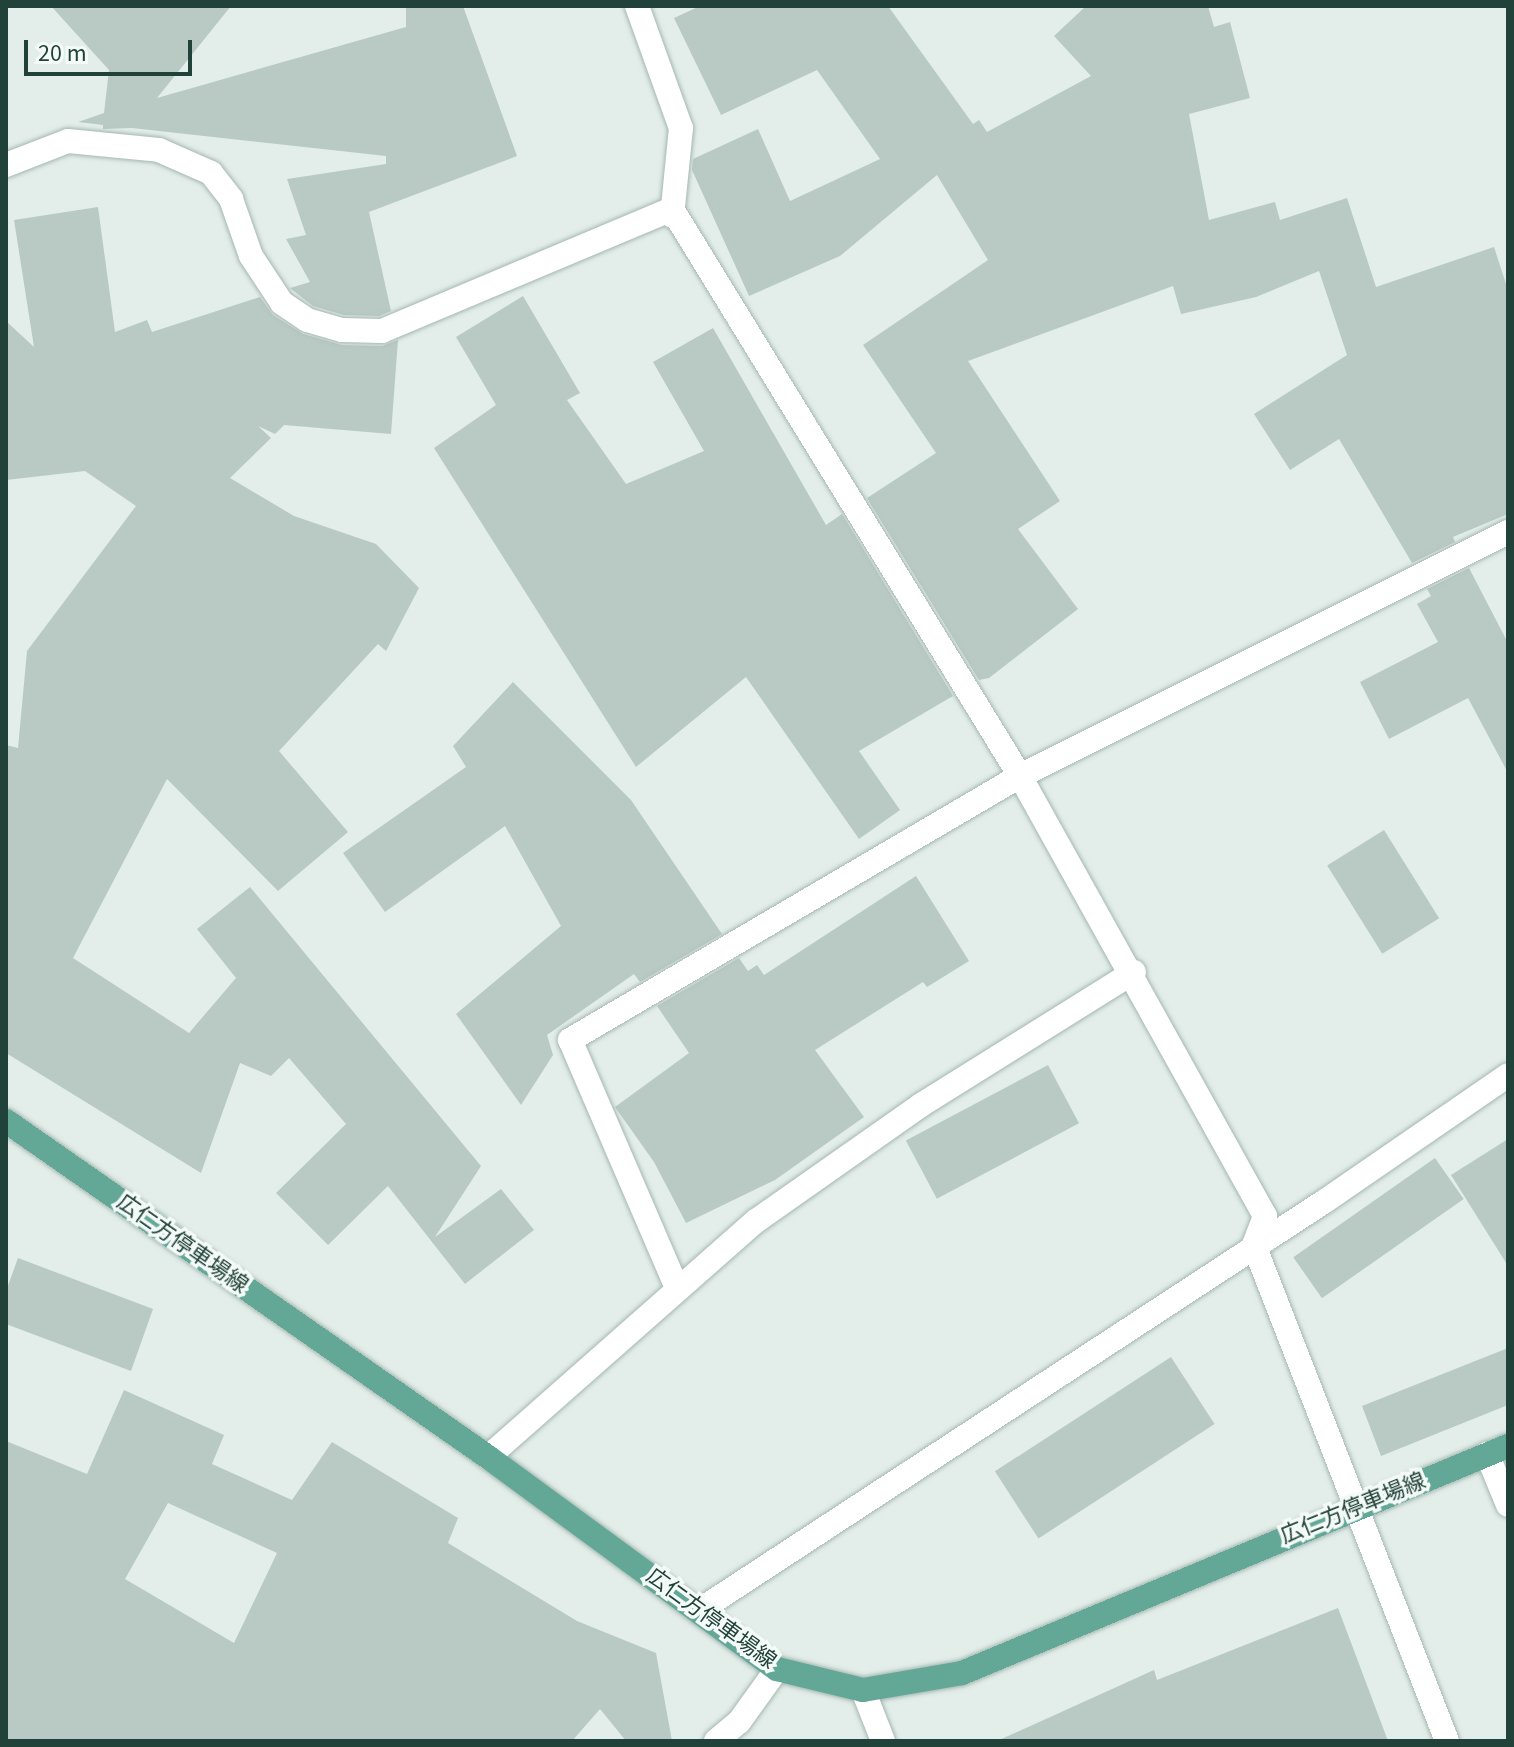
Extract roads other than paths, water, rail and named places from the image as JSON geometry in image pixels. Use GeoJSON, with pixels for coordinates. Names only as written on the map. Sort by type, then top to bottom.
{"type":"FeatureCollection","features":[{"type":"Feature","properties":{"kind":"main road","name":"広仁方停車場線"},"geometry":{"type":"LineString","coordinates":[[6,1121],[488,1457],[777,1669],[863,1690],[962,1673],[1354,1507],[1498,1450]]}},
{"type":"Feature","properties":{"kind":"street"},"geometry":{"type":"LineString","coordinates":[[637,6],[681,128],[672,212],[1020,776],[1134,972],[1265,1216],[1254,1245],[1447,1741]]}},
{"type":"Feature","properties":{"kind":"street"},"geometry":{"type":"LineString","coordinates":[[6,165],[68,141],[159,150],[211,173],[231,199],[251,256],[282,303],[307,320],[342,330],[382,331],[672,212]]}},
{"type":"Feature","properties":{"kind":"street"},"geometry":{"type":"LineString","coordinates":[[677,1288],[570,1040],[1020,776],[1508,532]]}},
{"type":"Feature","properties":{"kind":"street"},"geometry":{"type":"LineString","coordinates":[[488,1457],[756,1221],[921,1105],[1134,972]]}},
{"type":"Feature","properties":{"kind":"street"},"geometry":{"type":"LineString","coordinates":[[700,1610],[1508,1075]]}},
{"type":"Feature","properties":{"kind":"street"},"geometry":{"type":"LineString","coordinates":[[1498,1450],[1508,1505]]}},
{"type":"Feature","properties":{"kind":"street"},"geometry":{"type":"LineString","coordinates":[[716,1741],[739,1722],[777,1669]]}},
{"type":"Feature","properties":{"kind":"street"},"geometry":{"type":"LineString","coordinates":[[863,1690],[883,1741]]}}]}
